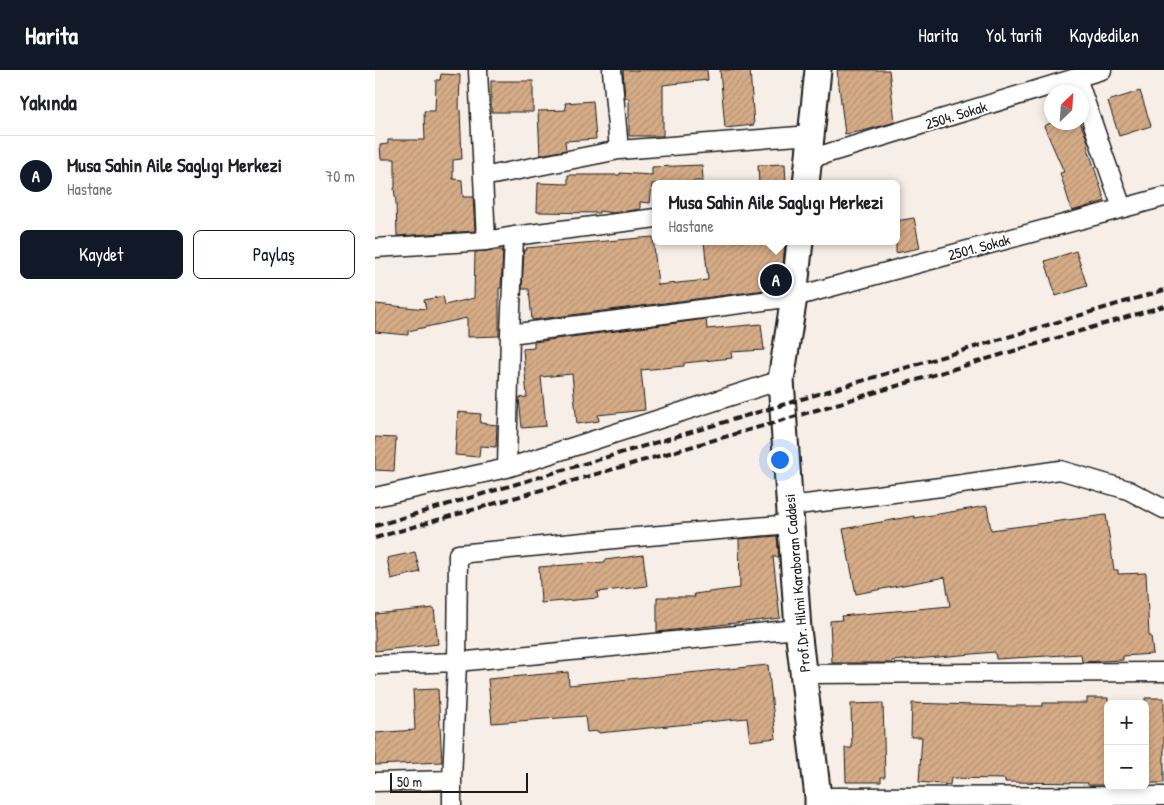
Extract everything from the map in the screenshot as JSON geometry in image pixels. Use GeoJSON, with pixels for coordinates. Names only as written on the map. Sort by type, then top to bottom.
{"type":"FeatureCollection","features":[{"type":"Feature","properties":{"kind":"street"},"geometry":{"type":"LineString","coordinates":[[479,70],[486,241]]}},
{"type":"Feature","properties":{"kind":"street"},"geometry":{"type":"LineString","coordinates":[[612,70],[619,150]]}},
{"type":"Feature","properties":{"kind":"street"},"geometry":{"type":"LineString","coordinates":[[807,180],[818,70]]}},
{"type":"Feature","properties":{"kind":"street","name":"2504. Sokak"},"geometry":{"type":"LineString","coordinates":[[483,177],[619,150],[810,147],[1102,70]]}},
{"type":"Feature","properties":{"kind":"street"},"geometry":{"type":"LineString","coordinates":[[1077,78],[1122,208]]}},
{"type":"Feature","properties":{"kind":"street","name":"2501. Sokak"},"geometry":{"type":"LineString","coordinates":[[510,334],[794,297],[1164,197]]}},
{"type":"Feature","properties":{"kind":"street"},"geometry":{"type":"LineString","coordinates":[[375,248],[486,241],[652,219]]}},
{"type":"Feature","properties":{"kind":"street"},"geometry":{"type":"LineString","coordinates":[[507,468],[514,236]]}},
{"type":"Feature","properties":{"kind":"street","name":"Prof.Dr. Hilmi Karaboran Caddesi"},"geometry":{"type":"LineString","coordinates":[[800,245],[794,297],[781,380],[798,629],[818,801]]}},
{"type":"Feature","properties":{"kind":"street"},"geometry":{"type":"LineString","coordinates":[[375,497],[507,468],[781,380]]}},
{"type":"Feature","properties":{"kind":"street"},"geometry":{"type":"LineString","coordinates":[[452,805],[457,662],[458,554],[625,538],[791,515],[941,487],[1059,470],[1128,490],[1164,509]]}},
{"type":"Feature","properties":{"kind":"street"},"geometry":{"type":"LineString","coordinates":[[375,665],[457,662],[798,629]]}},
{"type":"Feature","properties":{"kind":"street"},"geometry":{"type":"LineString","coordinates":[[804,674],[1164,672]]}},
{"type":"Feature","properties":{"kind":"street"},"geometry":{"type":"LineString","coordinates":[[375,782],[452,780]]}},
{"type":"Feature","properties":{"kind":"street"},"geometry":{"type":"LineString","coordinates":[[818,801],[1164,796]]}},
{"type":"Feature","properties":{"kind":"building"},"geometry":{"type":"Polygon","coordinates":[[[623,70],[707,70],[708,80],[663,85],[663,136],[629,136],[629,98],[625,98],[623,70]]]}},
{"type":"Feature","properties":{"kind":"building"},"geometry":{"type":"Polygon","coordinates":[[[720,70],[750,70],[754,125],[725,128],[720,70]]]}},
{"type":"Feature","properties":{"kind":"building"},"geometry":{"type":"Polygon","coordinates":[[[837,70],[889,70],[895,122],[845,134],[837,70]]]}},
{"type":"Feature","properties":{"kind":"building"},"geometry":{"type":"Polygon","coordinates":[[[441,74],[460,75],[459,110],[462,159],[453,160],[453,179],[462,180],[463,197],[473,197],[475,231],[397,236],[394,188],[395,159],[381,159],[380,145],[388,144],[388,140],[425,140],[424,111],[435,111],[436,80],[440,80],[441,74]]]}},
{"type":"Feature","properties":{"kind":"building"},"geometry":{"type":"Polygon","coordinates":[[[491,81],[533,81],[533,112],[491,112],[491,81]]]}},
{"type":"Feature","properties":{"kind":"building"},"geometry":{"type":"Polygon","coordinates":[[[1140,91],[1151,126],[1119,136],[1108,101],[1140,91]]]}},
{"type":"Feature","properties":{"kind":"building"},"geometry":{"type":"Polygon","coordinates":[[[593,101],[596,139],[565,141],[566,150],[540,155],[538,111],[566,110],[565,103],[593,101]]]}},
{"type":"Feature","properties":{"kind":"building"},"geometry":{"type":"Polygon","coordinates":[[[1046,130],[1083,130],[1105,201],[1072,211],[1060,173],[1064,172],[1046,130]]]}},
{"type":"Feature","properties":{"kind":"building"},"geometry":{"type":"Polygon","coordinates":[[[785,164],[786,180],[759,180],[758,165],[785,164]]]}},
{"type":"Feature","properties":{"kind":"building"},"geometry":{"type":"Polygon","coordinates":[[[702,165],[703,180],[652,180],[650,203],[640,202],[640,209],[614,213],[599,211],[599,213],[537,212],[538,183],[568,184],[568,175],[620,175],[620,173],[652,175],[652,167],[702,165]]]}},
{"type":"Feature","properties":{"kind":"building"},"geometry":{"type":"Polygon","coordinates":[[[914,218],[920,248],[896,253],[896,245],[900,245],[900,220],[914,218]]]}},
{"type":"Feature","properties":{"kind":"building"},"geometry":{"type":"Polygon","coordinates":[[[652,237],[658,285],[708,280],[704,245],[785,245],[783,267],[781,267],[781,288],[532,320],[529,289],[522,289],[524,250],[527,250],[526,248],[652,237]]]}},
{"type":"Feature","properties":{"kind":"building"},"geometry":{"type":"Polygon","coordinates":[[[503,250],[501,288],[499,288],[499,336],[467,337],[467,318],[408,331],[408,335],[375,332],[375,304],[426,309],[424,300],[443,296],[445,305],[474,298],[475,252],[503,250]]]}},
{"type":"Feature","properties":{"kind":"building"},"geometry":{"type":"Polygon","coordinates":[[[1076,251],[1087,286],[1056,296],[1045,261],[1076,251]]]}},
{"type":"Feature","properties":{"kind":"building"},"geometry":{"type":"Polygon","coordinates":[[[706,319],[707,329],[761,324],[764,350],[731,352],[732,358],[684,363],[684,366],[641,370],[645,410],[598,415],[599,421],[577,424],[572,374],[541,377],[546,426],[522,428],[519,398],[527,397],[523,349],[534,348],[534,342],[706,319]]]}},
{"type":"Feature","properties":{"kind":"building"},"geometry":{"type":"Polygon","coordinates":[[[458,412],[481,414],[480,423],[497,425],[496,447],[480,446],[479,457],[455,455],[458,412]]]}},
{"type":"Feature","properties":{"kind":"building"},"geometry":{"type":"Polygon","coordinates":[[[375,437],[396,438],[394,471],[375,470],[375,437]]]}},
{"type":"Feature","properties":{"kind":"building"},"geometry":{"type":"Polygon","coordinates":[[[987,506],[991,530],[1106,515],[1114,570],[1118,570],[1118,574],[1146,573],[1149,636],[1151,636],[1153,654],[1123,656],[1123,660],[1082,662],[1081,654],[996,659],[995,652],[892,661],[892,663],[832,663],[830,621],[842,620],[841,616],[950,606],[945,577],[856,594],[843,529],[914,516],[914,518],[987,506]]]}},
{"type":"Feature","properties":{"kind":"building"},"geometry":{"type":"Polygon","coordinates":[[[777,536],[779,557],[773,557],[780,618],[657,632],[657,597],[695,597],[694,594],[740,588],[739,539],[777,536]]]}},
{"type":"Feature","properties":{"kind":"building"},"geometry":{"type":"Polygon","coordinates":[[[415,552],[420,572],[391,579],[387,558],[415,552]]]}},
{"type":"Feature","properties":{"kind":"building"},"geometry":{"type":"Polygon","coordinates":[[[643,555],[647,586],[597,592],[598,598],[541,603],[539,567],[605,562],[605,560],[643,555]]]}},
{"type":"Feature","properties":{"kind":"building"},"geometry":{"type":"Polygon","coordinates":[[[434,608],[438,644],[375,651],[375,614],[434,608]]]}},
{"type":"Feature","properties":{"kind":"building"},"geometry":{"type":"Polygon","coordinates":[[[768,665],[776,738],[750,741],[747,718],[599,733],[598,731],[587,732],[585,716],[492,723],[488,679],[568,672],[569,685],[768,665]]]}},
{"type":"Feature","properties":{"kind":"building"},"geometry":{"type":"Polygon","coordinates":[[[438,689],[442,762],[375,765],[375,733],[415,730],[413,690],[438,689]]]}},
{"type":"Feature","properties":{"kind":"building"},"geometry":{"type":"Polygon","coordinates":[[[1087,698],[1108,698],[1108,700],[1104,700],[1104,785],[1088,785],[1088,783],[1005,782],[1005,779],[951,778],[950,785],[919,782],[922,737],[911,737],[912,703],[1043,706],[1043,703],[1087,703],[1087,698]]]}},
{"type":"Feature","properties":{"kind":"building"},"geometry":{"type":"Polygon","coordinates":[[[1145,698],[1164,698],[1164,783],[1149,783],[1149,700],[1145,700],[1145,698]]]}},
{"type":"Feature","properties":{"kind":"building"},"geometry":{"type":"Polygon","coordinates":[[[883,703],[885,777],[881,777],[881,782],[846,782],[845,748],[852,748],[851,704],[883,703]]]}},
{"type":"Feature","properties":{"kind":"railway"},"geometry":{"type":"LineString","coordinates":[[375,526],[1164,290]]}},
{"type":"Feature","properties":{"kind":"railway"},"geometry":{"type":"LineString","coordinates":[[375,538],[773,423],[1164,306]]}},
{"type":"Feature","properties":{"kind":"place","name":"Musa Sahin Aile Saglıgı Merkezi"},"geometry":{"type":"Point","coordinates":[776,280]}}]}
